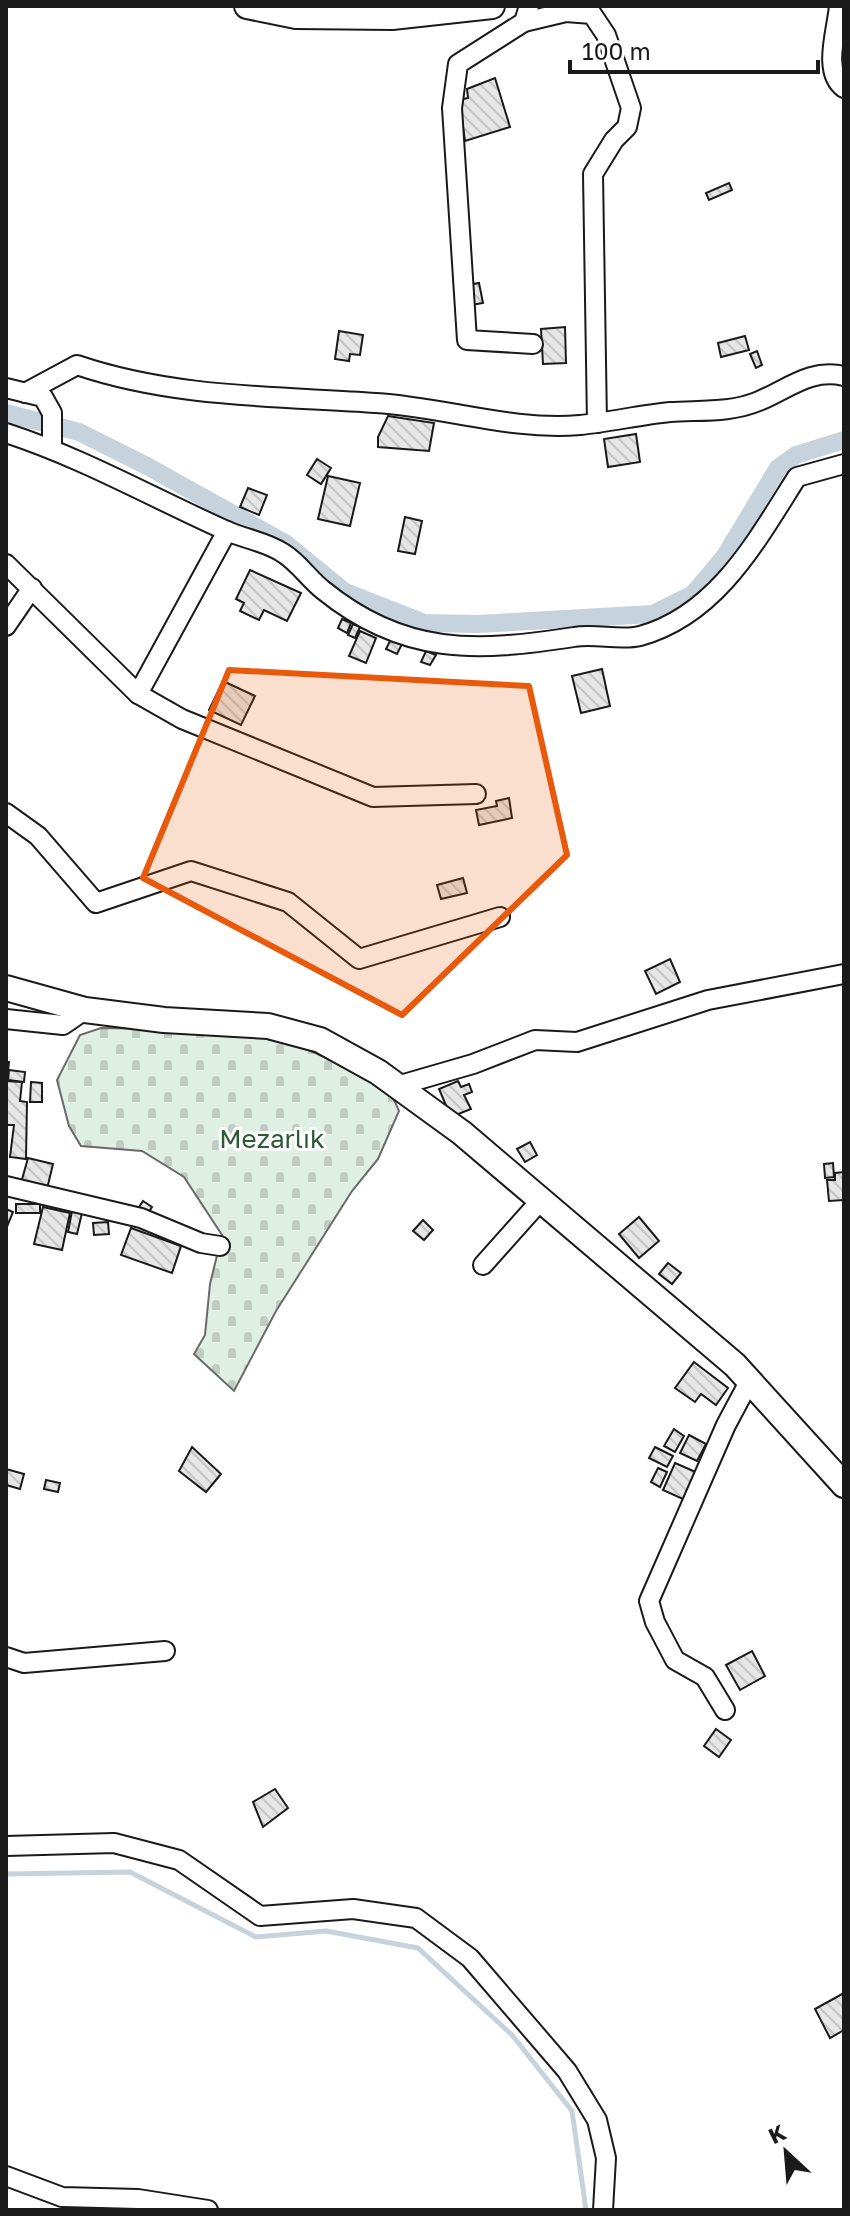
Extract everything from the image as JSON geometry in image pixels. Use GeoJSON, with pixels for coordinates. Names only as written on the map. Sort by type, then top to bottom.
{"type":"FeatureCollection","features":[{"type":"Feature","properties":{"kind":"main road"},"geometry":{"type":"LineString","coordinates":[[247,6],[296,16],[392,17],[492,6]]}},
{"type":"Feature","properties":{"kind":"main road"},"geometry":{"type":"LineString","coordinates":[[6,988],[85,1010],[164,1020],[268,1026],[320,1040],[397,1086],[462,1133],[750,1380],[840,1479]]}},
{"type":"Feature","properties":{"kind":"street"},"geometry":{"type":"LineString","coordinates":[[839,6],[832,61],[837,83],[844,88]]}},
{"type":"Feature","properties":{"kind":"street"},"geometry":{"type":"LineString","coordinates":[[533,344],[467,340],[452,108],[458,64],[527,14],[592,14],[606,35],[631,108],[627,127],[614,140],[593,174],[598,304],[594,374],[597,423]]}},
{"type":"Feature","properties":{"kind":"street"},"geometry":{"type":"LineString","coordinates":[[25,393],[77,365],[123,381],[238,397],[377,403],[520,425],[597,423],[667,412],[729,409],[760,401],[790,383],[819,375],[844,376]]}},
{"type":"Feature","properties":{"kind":"street"},"geometry":{"type":"LineString","coordinates":[[6,388],[43,397],[52,413],[51,441]]}},
{"type":"Feature","properties":{"kind":"street"},"geometry":{"type":"LineString","coordinates":[[6,433],[51,441],[227,531],[283,553],[323,590],[374,625],[457,648],[518,645],[586,635],[638,637],[688,616],[741,564],[797,477],[844,464]]}},
{"type":"Feature","properties":{"kind":"street"},"geometry":{"type":"LineString","coordinates":[[138,694],[227,531]]}},
{"type":"Feature","properties":{"kind":"street"},"geometry":{"type":"LineString","coordinates":[[6,564],[138,694],[230,741],[288,761],[373,797],[476,794]]}},
{"type":"Feature","properties":{"kind":"street"},"geometry":{"type":"LineString","coordinates":[[6,626],[32,588]]}},
{"type":"Feature","properties":{"kind":"street"},"geometry":{"type":"LineString","coordinates":[[6,813],[38,836],[96,903],[191,871],[288,902],[359,959],[500,917]]}},
{"type":"Feature","properties":{"kind":"street"},"geometry":{"type":"LineString","coordinates":[[397,1086],[473,1064],[535,1040],[577,1042],[708,1000],[844,974]]}},
{"type":"Feature","properties":{"kind":"street"},"geometry":{"type":"LineString","coordinates":[[6,1019],[63,1025],[85,1010]]}},
{"type":"Feature","properties":{"kind":"street"},"geometry":{"type":"LineString","coordinates":[[6,1186],[141,1218],[201,1243],[220,1246]]}},
{"type":"Feature","properties":{"kind":"street"},"geometry":{"type":"LineString","coordinates":[[483,1265],[541,1200]]}},
{"type":"Feature","properties":{"kind":"street"},"geometry":{"type":"LineString","coordinates":[[725,1710],[705,1677],[675,1660],[655,1622],[649,1601],[726,1425],[750,1380]]}},
{"type":"Feature","properties":{"kind":"street"},"geometry":{"type":"LineString","coordinates":[[6,1657],[24,1663],[165,1651]]}},
{"type":"Feature","properties":{"kind":"street"},"geometry":{"type":"LineString","coordinates":[[6,1846],[114,1843],[179,1860],[260,1916],[353,1909],[416,1918],[470,1958],[567,2071],[597,2120],[606,2158],[603,2210]]}},
{"type":"Feature","properties":{"kind":"street"},"geometry":{"type":"LineString","coordinates":[[6,2176],[62,2197],[138,2199],[208,2210]]}},
{"type":"Feature","properties":{"kind":"highlighted area"},"geometry":{"type":"Polygon","coordinates":[[[229,670],[529,686],[567,855],[402,1015],[143,878],[229,670]]]}},
{"type":"Feature","properties":{"kind":"green space","name":"Mezarlık"},"geometry":{"type":"Polygon","coordinates":[[[101,1028],[231,1030],[302,1047],[373,1079],[392,1095],[399,1111],[378,1159],[352,1191],[276,1311],[234,1391],[194,1354],[205,1335],[210,1284],[222,1235],[184,1177],[142,1151],[81,1146],[69,1126],[57,1080],[80,1035],[101,1028]]]}},
{"type":"Feature","properties":{"kind":"building"},"geometry":{"type":"Polygon","coordinates":[[[495,78],[510,127],[465,141],[459,100],[468,98],[467,89],[495,78]]]}},
{"type":"Feature","properties":{"kind":"building"},"geometry":{"type":"Polygon","coordinates":[[[729,183],[732,190],[709,200],[706,193],[729,183]]]}},
{"type":"Feature","properties":{"kind":"building"},"geometry":{"type":"Polygon","coordinates":[[[479,283],[483,303],[471,305],[467,285],[479,283]]]}},
{"type":"Feature","properties":{"kind":"building"},"geometry":{"type":"Polygon","coordinates":[[[565,327],[566,363],[543,364],[541,329],[565,327]]]}},
{"type":"Feature","properties":{"kind":"building"},"geometry":{"type":"Polygon","coordinates":[[[339,331],[363,335],[360,355],[350,354],[349,361],[335,359],[339,331]]]}},
{"type":"Feature","properties":{"kind":"building"},"geometry":{"type":"Polygon","coordinates":[[[745,336],[749,350],[721,357],[718,343],[745,336]]]}},
{"type":"Feature","properties":{"kind":"building"},"geometry":{"type":"Polygon","coordinates":[[[757,351],[762,365],[756,368],[750,354],[757,351]]]}},
{"type":"Feature","properties":{"kind":"building"},"geometry":{"type":"Polygon","coordinates":[[[388,416],[434,423],[429,451],[378,447],[378,437],[388,416]]]}},
{"type":"Feature","properties":{"kind":"building"},"geometry":{"type":"Polygon","coordinates":[[[636,434],[640,462],[608,467],[604,439],[636,434]]]}},
{"type":"Feature","properties":{"kind":"building"},"geometry":{"type":"Polygon","coordinates":[[[317,459],[331,468],[321,484],[307,475],[317,459]]]}},
{"type":"Feature","properties":{"kind":"building"},"geometry":{"type":"Polygon","coordinates":[[[328,476],[360,483],[350,526],[318,519],[328,476]]]}},
{"type":"Feature","properties":{"kind":"building"},"geometry":{"type":"Polygon","coordinates":[[[248,488],[267,495],[259,515],[240,507],[248,488]]]}},
{"type":"Feature","properties":{"kind":"building"},"geometry":{"type":"Polygon","coordinates":[[[405,517],[422,521],[415,554],[398,551],[405,517]]]}},
{"type":"Feature","properties":{"kind":"building"},"geometry":{"type":"Polygon","coordinates":[[[250,570],[301,593],[287,621],[264,610],[259,620],[240,611],[244,603],[236,599],[250,570]]]}},
{"type":"Feature","properties":{"kind":"building"},"geometry":{"type":"Polygon","coordinates":[[[342,619],[351,623],[347,633],[338,628],[342,619]]]}},
{"type":"Feature","properties":{"kind":"building"},"geometry":{"type":"Polygon","coordinates":[[[353,624],[360,627],[355,638],[348,635],[353,624]]]}},
{"type":"Feature","properties":{"kind":"building"},"geometry":{"type":"Polygon","coordinates":[[[360,631],[376,638],[366,663],[349,656],[360,631]]]}},
{"type":"Feature","properties":{"kind":"building"},"geometry":{"type":"Polygon","coordinates":[[[391,639],[402,644],[397,654],[386,649],[391,639]]]}},
{"type":"Feature","properties":{"kind":"building"},"geometry":{"type":"Polygon","coordinates":[[[426,651],[436,655],[430,665],[421,662],[426,651]]]}},
{"type":"Feature","properties":{"kind":"building"},"geometry":{"type":"Polygon","coordinates":[[[602,669],[610,706],[581,713],[572,676],[602,669]]]}},
{"type":"Feature","properties":{"kind":"building"},"geometry":{"type":"Polygon","coordinates":[[[223,681],[255,696],[241,725],[209,710],[223,681]]]}},
{"type":"Feature","properties":{"kind":"building"},"geometry":{"type":"Polygon","coordinates":[[[509,798],[512,818],[479,825],[476,810],[497,806],[496,801],[509,798]]]}},
{"type":"Feature","properties":{"kind":"building"},"geometry":{"type":"Polygon","coordinates":[[[463,878],[467,893],[441,899],[437,885],[463,878]]]}},
{"type":"Feature","properties":{"kind":"building"},"geometry":{"type":"Polygon","coordinates":[[[670,959],[680,982],[656,994],[645,971],[670,959]]]}},
{"type":"Feature","properties":{"kind":"building"},"geometry":{"type":"Polygon","coordinates":[[[6,1062],[9,1062],[7,1081],[22,1082],[20,1101],[27,1102],[26,1159],[10,1157],[14,1125],[6,1125],[6,1062]]]}},
{"type":"Feature","properties":{"kind":"building"},"geometry":{"type":"Polygon","coordinates":[[[9,1070],[25,1072],[24,1082],[8,1080],[9,1070]]]}},
{"type":"Feature","properties":{"kind":"building"},"geometry":{"type":"Polygon","coordinates":[[[458,1081],[461,1087],[469,1084],[472,1092],[464,1095],[471,1109],[451,1117],[439,1089],[458,1081]]]}},
{"type":"Feature","properties":{"kind":"building"},"geometry":{"type":"Polygon","coordinates":[[[31,1082],[42,1083],[42,1102],[30,1102],[31,1082]]]}},
{"type":"Feature","properties":{"kind":"building"},"geometry":{"type":"Polygon","coordinates":[[[530,1142],[537,1155],[525,1162],[517,1149],[530,1142]]]}},
{"type":"Feature","properties":{"kind":"building"},"geometry":{"type":"Polygon","coordinates":[[[28,1158],[53,1164],[47,1189],[21,1183],[28,1158]]]}},
{"type":"Feature","properties":{"kind":"building"},"geometry":{"type":"Polygon","coordinates":[[[833,1163],[834,1177],[825,1178],[824,1164],[833,1163]]]}},
{"type":"Feature","properties":{"kind":"building"},"geometry":{"type":"Polygon","coordinates":[[[844,1172],[844,1200],[829,1201],[827,1180],[835,1180],[835,1173],[844,1172]]]}},
{"type":"Feature","properties":{"kind":"building"},"geometry":{"type":"Polygon","coordinates":[[[143,1201],[152,1207],[145,1218],[136,1212],[143,1201]]]}},
{"type":"Feature","properties":{"kind":"building"},"geometry":{"type":"Polygon","coordinates":[[[16,1204],[40,1204],[40,1213],[16,1213],[16,1204]]]}},
{"type":"Feature","properties":{"kind":"building"},"geometry":{"type":"Polygon","coordinates":[[[43,1207],[70,1213],[62,1250],[34,1244],[43,1207]]]}},
{"type":"Feature","properties":{"kind":"building"},"geometry":{"type":"Polygon","coordinates":[[[6,1209],[13,1212],[6,1229],[6,1209]]]}},
{"type":"Feature","properties":{"kind":"building"},"geometry":{"type":"Polygon","coordinates":[[[72,1211],[82,1213],[77,1234],[68,1232],[72,1211]]]}},
{"type":"Feature","properties":{"kind":"building"},"geometry":{"type":"Polygon","coordinates":[[[639,1217],[659,1241],[639,1258],[619,1234],[639,1217]]]}},
{"type":"Feature","properties":{"kind":"building"},"geometry":{"type":"Polygon","coordinates":[[[423,1220],[433,1230],[424,1240],[413,1231],[423,1220]]]}},
{"type":"Feature","properties":{"kind":"building"},"geometry":{"type":"Polygon","coordinates":[[[108,1222],[109,1234],[94,1235],[93,1223],[108,1222]]]}},
{"type":"Feature","properties":{"kind":"building"},"geometry":{"type":"Polygon","coordinates":[[[131,1228],[181,1246],[172,1273],[121,1255],[131,1228]]]}},
{"type":"Feature","properties":{"kind":"building"},"geometry":{"type":"Polygon","coordinates":[[[668,1263],[681,1273],[672,1284],[659,1274],[668,1263]]]}},
{"type":"Feature","properties":{"kind":"building"},"geometry":{"type":"Polygon","coordinates":[[[694,1362],[728,1388],[716,1405],[701,1394],[695,1402],[675,1388],[694,1362]]]}},
{"type":"Feature","properties":{"kind":"building"},"geometry":{"type":"Polygon","coordinates":[[[674,1429],[684,1436],[675,1452],[664,1446],[674,1429]]]}},
{"type":"Feature","properties":{"kind":"building"},"geometry":{"type":"Polygon","coordinates":[[[689,1435],[706,1444],[697,1461],[680,1453],[689,1435]]]}},
{"type":"Feature","properties":{"kind":"building"},"geometry":{"type":"Polygon","coordinates":[[[192,1447],[221,1474],[206,1492],[179,1471],[192,1447]]]}},
{"type":"Feature","properties":{"kind":"building"},"geometry":{"type":"Polygon","coordinates":[[[655,1447],[673,1456],[667,1467],[649,1458],[655,1447]]]}},
{"type":"Feature","properties":{"kind":"building"},"geometry":{"type":"Polygon","coordinates":[[[675,1463],[698,1473],[685,1500],[663,1490],[675,1463]]]}},
{"type":"Feature","properties":{"kind":"building"},"geometry":{"type":"Polygon","coordinates":[[[658,1468],[667,1472],[660,1487],[651,1482],[658,1468]]]}},
{"type":"Feature","properties":{"kind":"building"},"geometry":{"type":"Polygon","coordinates":[[[6,1469],[24,1474],[20,1489],[6,1485],[6,1469]]]}},
{"type":"Feature","properties":{"kind":"building"},"geometry":{"type":"Polygon","coordinates":[[[46,1480],[60,1483],[58,1492],[44,1489],[46,1480]]]}},
{"type":"Feature","properties":{"kind":"building"},"geometry":{"type":"Polygon","coordinates":[[[752,1651],[765,1676],[740,1690],[726,1665],[752,1651]]]}},
{"type":"Feature","properties":{"kind":"building"},"geometry":{"type":"Polygon","coordinates":[[[716,1729],[731,1740],[719,1757],[704,1746],[716,1729]]]}},
{"type":"Feature","properties":{"kind":"building"},"geometry":{"type":"Polygon","coordinates":[[[275,1789],[288,1808],[263,1827],[253,1802],[275,1789]]]}},
{"type":"Feature","properties":{"kind":"building"},"geometry":{"type":"Polygon","coordinates":[[[844,1993],[844,2030],[830,2038],[815,2009],[844,1993]]]}},
{"type":"Feature","properties":{"kind":"waterway"},"geometry":{"type":"LineString","coordinates":[[6,413],[79,432],[147,466],[285,543],[345,592],[424,623],[478,624],[653,614],[693,594],[725,556],[778,468],[796,455],[844,440]]}},
{"type":"Feature","properties":{"kind":"waterway"},"geometry":{"type":"LineString","coordinates":[[6,1874],[130,1872],[256,1937],[326,1931],[418,1948],[512,2035],[572,2111],[586,2210]]}}]}
